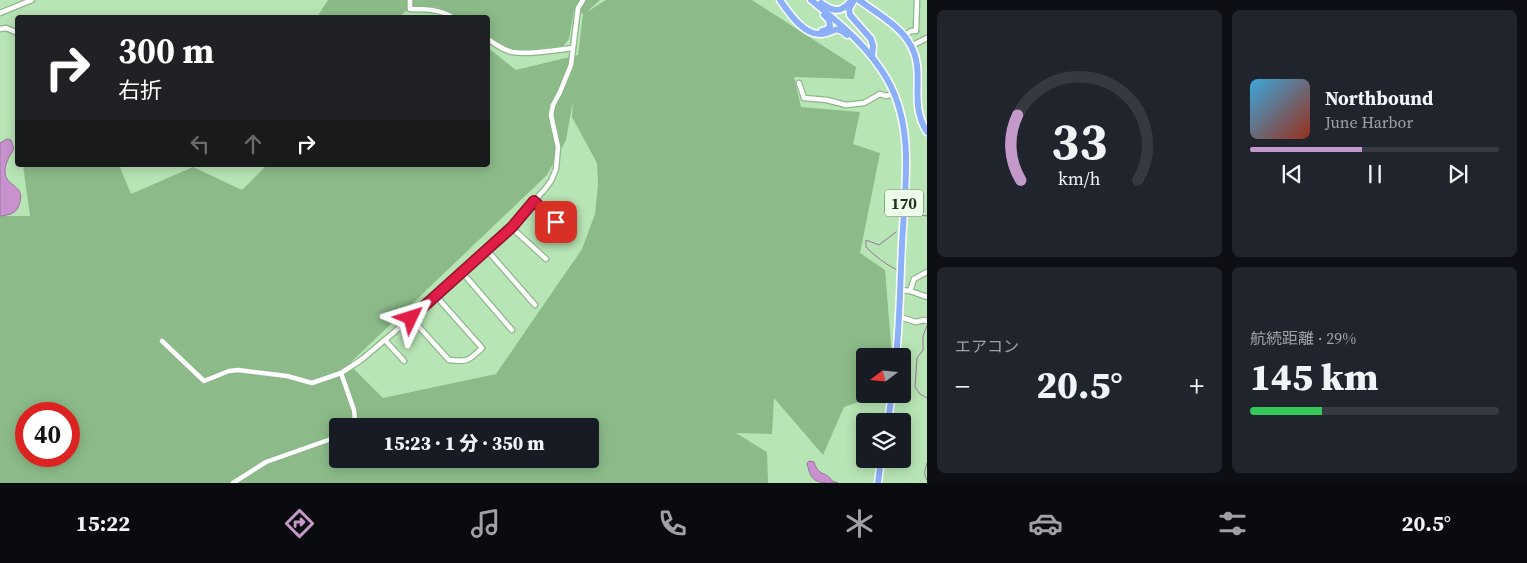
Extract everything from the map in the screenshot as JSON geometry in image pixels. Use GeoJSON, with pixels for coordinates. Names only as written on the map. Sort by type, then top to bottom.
{"type":"FeatureCollection","features":[{"type":"Feature","properties":{"kind":"highway"},"geometry":{"type":"LineString","coordinates":[[782,0],[807,26],[818,31],[828,29],[830,26],[829,20],[814,6],[811,0]]}},
{"type":"Feature","properties":{"kind":"highway"},"geometry":{"type":"LineString","coordinates":[[782,0],[789,13],[806,30],[822,34],[835,29],[842,31],[858,44],[882,70]]}},
{"type":"Feature","properties":{"kind":"highway","name":"170"},"geometry":{"type":"LineString","coordinates":[[811,0],[853,35],[882,70],[894,94],[904,130],[906,169],[900,317],[897,348]]}},
{"type":"Feature","properties":{"kind":"highway"},"geometry":{"type":"LineString","coordinates":[[816,0],[829,9],[836,10],[843,8],[853,0]]}},
{"type":"Feature","properties":{"kind":"highway"},"geometry":{"type":"LineString","coordinates":[[853,0],[849,9],[850,15],[871,40],[873,46],[872,57]]}},
{"type":"Feature","properties":{"kind":"highway"},"geometry":{"type":"LineString","coordinates":[[858,0],[904,36],[911,46],[917,72],[917,108],[927,132]]}},
{"type":"Feature","properties":{"kind":"highway"},"geometry":{"type":"LineString","coordinates":[[878,483],[880,468]]}},
{"type":"Feature","properties":{"kind":"street"},"geometry":{"type":"LineString","coordinates":[[0,13],[32,0]]}},
{"type":"Feature","properties":{"kind":"street"},"geometry":{"type":"LineString","coordinates":[[410,0],[410,9],[432,9],[448,15]]}},
{"type":"Feature","properties":{"kind":"street"},"geometry":{"type":"LineString","coordinates":[[162,340],[204,381],[229,371],[238,370],[287,376],[312,383],[341,373],[361,360],[436,296],[512,227],[551,181],[556,169],[558,147],[551,115],[553,105],[571,65],[578,8],[583,0]]}},
{"type":"Feature","properties":{"kind":"street"},"geometry":{"type":"LineString","coordinates":[[904,36],[910,31],[916,31],[917,0]]}},
{"type":"Feature","properties":{"kind":"street"},"geometry":{"type":"LineString","coordinates":[[0,29],[6,28],[15,32]]}},
{"type":"Feature","properties":{"kind":"street"},"geometry":{"type":"LineString","coordinates":[[911,46],[927,38]]}},
{"type":"Feature","properties":{"kind":"street"},"geometry":{"type":"LineString","coordinates":[[490,40],[506,50],[522,53],[572,48]]}},
{"type":"Feature","properties":{"kind":"street"},"geometry":{"type":"LineString","coordinates":[[799,83],[804,98],[827,100],[846,105],[864,103],[880,94],[886,96],[894,94]]}},
{"type":"Feature","properties":{"kind":"street"},"geometry":{"type":"LineString","coordinates":[[534,201],[566,232]]}},
{"type":"Feature","properties":{"kind":"street"},"geometry":{"type":"LineString","coordinates":[[512,227],[546,259]]}},
{"type":"Feature","properties":{"kind":"street"},"geometry":{"type":"LineString","coordinates":[[486,250],[536,305]]}},
{"type":"Feature","properties":{"kind":"street"},"geometry":{"type":"LineString","coordinates":[[462,272],[512,330]]}},
{"type":"Feature","properties":{"kind":"street"},"geometry":{"type":"LineString","coordinates":[[910,291],[914,279],[927,272]]}},
{"type":"Feature","properties":{"kind":"street"},"geometry":{"type":"LineString","coordinates":[[901,290],[927,297]]}},
{"type":"Feature","properties":{"kind":"street"},"geometry":{"type":"LineString","coordinates":[[411,318],[449,360],[469,360],[482,348],[436,296]]}},
{"type":"Feature","properties":{"kind":"street"},"geometry":{"type":"LineString","coordinates":[[900,317],[916,322],[927,321]]}},
{"type":"Feature","properties":{"kind":"street"},"geometry":{"type":"LineString","coordinates":[[385,340],[404,361]]}},
{"type":"Feature","properties":{"kind":"street"},"geometry":{"type":"LineString","coordinates":[[341,373],[354,410],[355,418]]}},
{"type":"Feature","properties":{"kind":"street"},"geometry":{"type":"LineString","coordinates":[[233,483],[266,462],[329,440]]}},
{"type":"Feature","properties":{"kind":"green space"},"geometry":{"type":"Polygon","coordinates":[[[328,0],[600,0],[587,12],[606,0],[752,0],[856,67],[854,79],[794,77],[801,107],[860,112],[853,144],[880,153],[860,253],[885,270],[891,348],[856,348],[856,403],[844,407],[823,455],[774,398],[772,434],[736,433],[767,452],[768,483],[0,483],[0,216],[30,216],[23,167],[120,167],[131,194],[193,167],[242,190],[265,167],[490,167],[490,50],[516,70],[578,55],[583,14],[574,10],[569,39],[563,46],[519,51],[505,48],[490,38],[490,15],[453,15],[437,7],[412,6],[401,15],[318,15],[328,0]],[[573,101],[566,140],[547,175],[349,364],[383,398],[496,374],[582,249],[595,214],[598,184],[597,163],[572,117],[573,101]]]}},
{"type":"Feature","properties":{"kind":"shaded area"},"geometry":{"type":"Polygon","coordinates":[[[7,139],[11,140],[14,149],[6,165],[6,176],[8,181],[18,189],[21,198],[18,208],[14,212],[0,216],[0,143],[7,139]]]}},
{"type":"Feature","properties":{"kind":"shaded area"},"geometry":{"type":"Polygon","coordinates":[[[809,461],[814,462],[820,472],[838,483],[824,483],[813,478],[810,475],[807,463],[809,461]]]}},
{"type":"Feature","properties":{"kind":"waterway"},"geometry":{"type":"LineString","coordinates":[[912,214],[927,216]]}},
{"type":"Feature","properties":{"kind":"waterway"},"geometry":{"type":"LineString","coordinates":[[896,232],[879,245],[866,240],[866,247],[880,260],[897,270]]}},
{"type":"Feature","properties":{"kind":"waterway"},"geometry":{"type":"LineString","coordinates":[[927,326],[923,336],[923,350],[917,358],[915,387],[920,394],[927,398]]}},
{"type":"Feature","properties":{"kind":"waterway"},"geometry":{"type":"LineString","coordinates":[[927,463],[925,470],[927,480]]}},
{"type":"Feature","properties":{"kind":"route"},"geometry":{"type":"LineString","coordinates":[[411,318],[512,227],[534,201],[556,222]]}}]}
